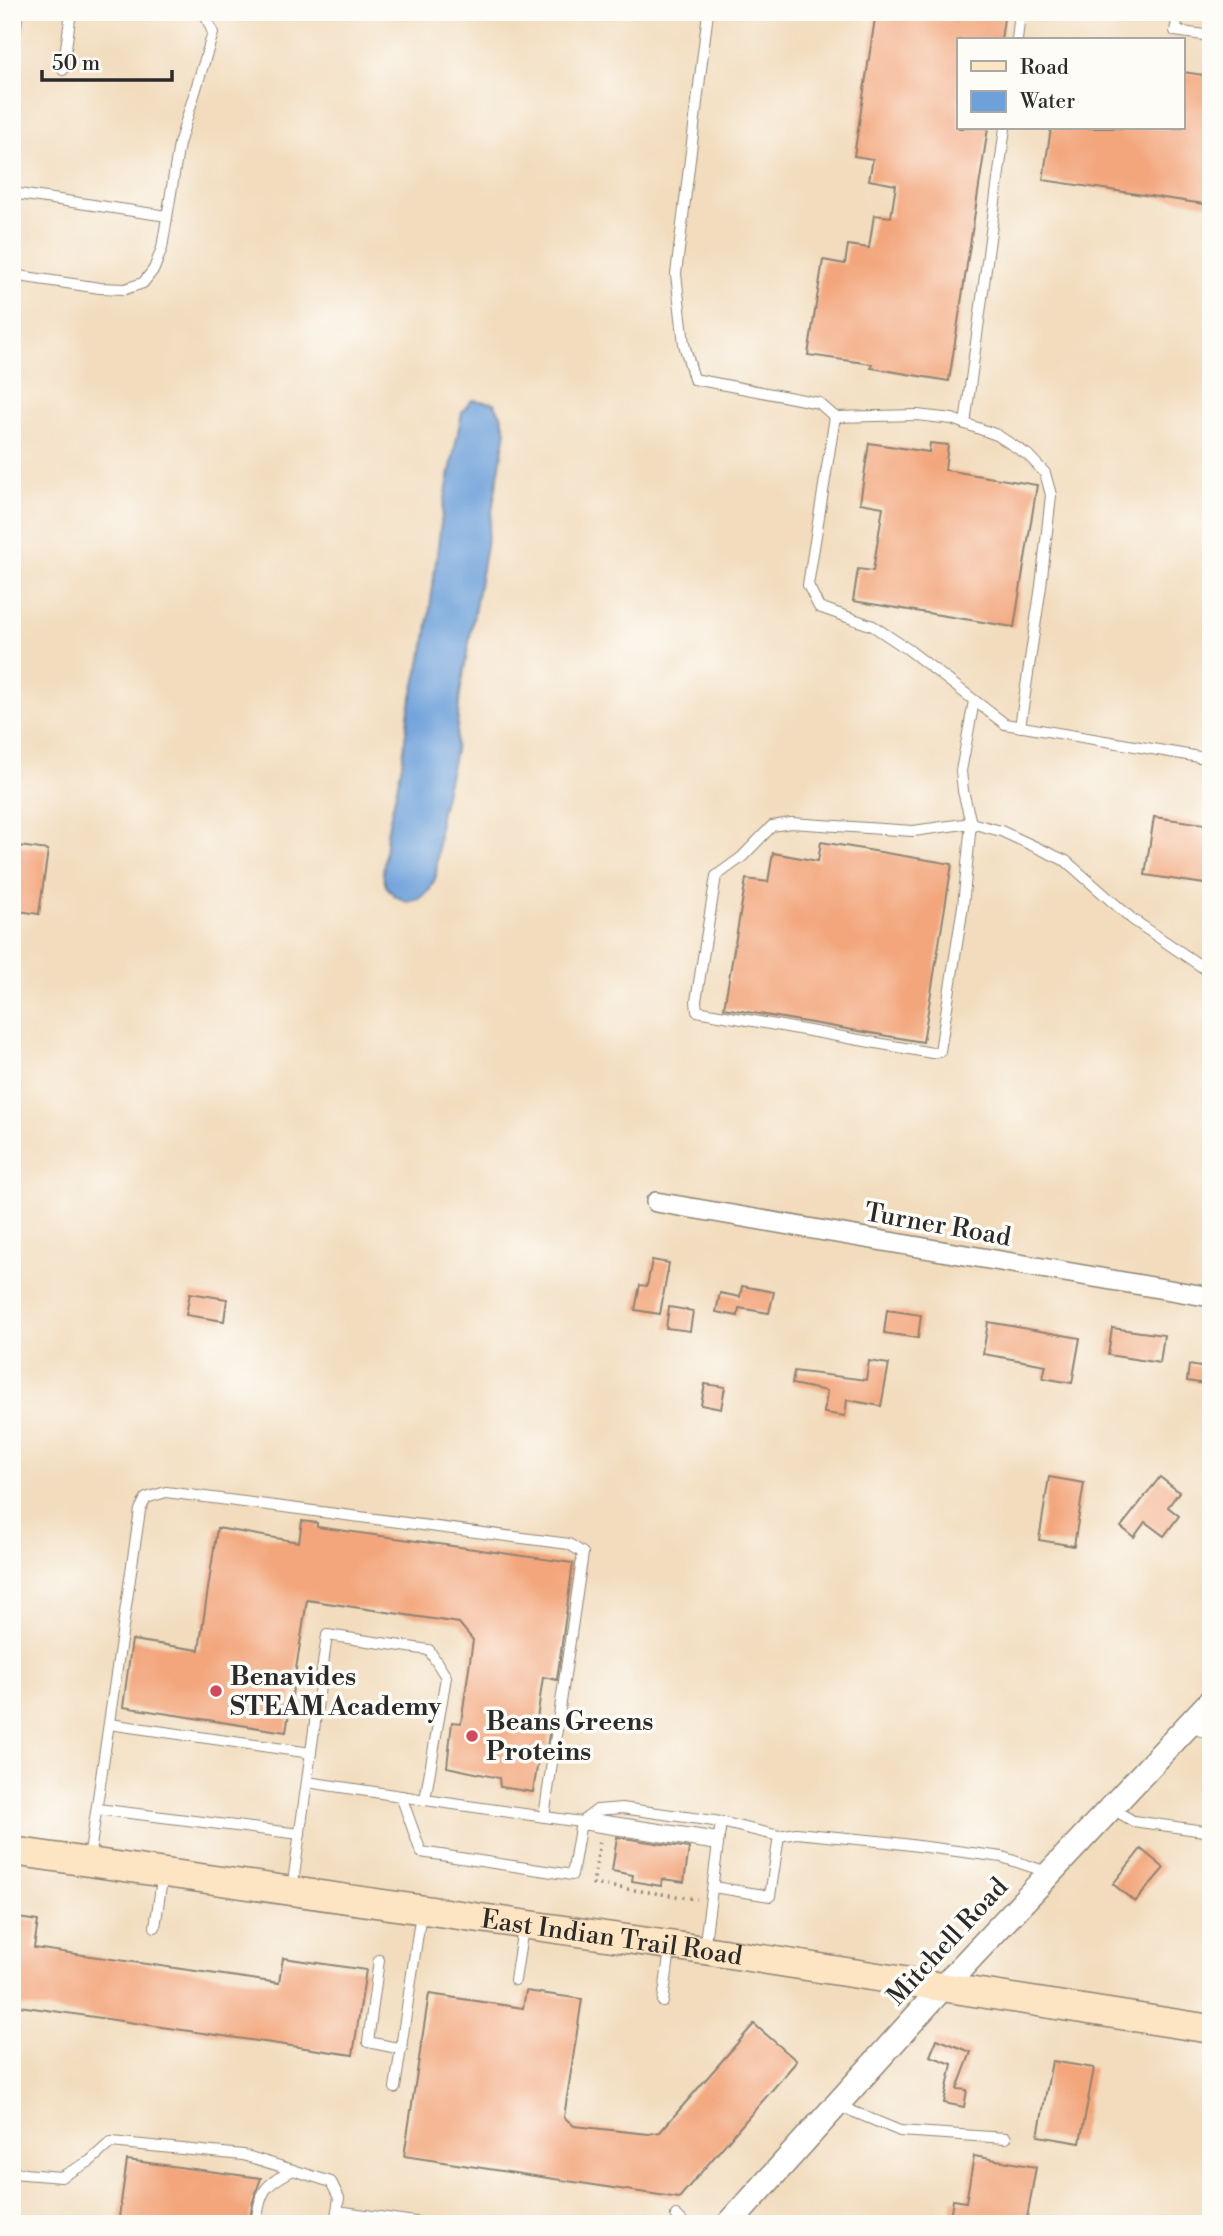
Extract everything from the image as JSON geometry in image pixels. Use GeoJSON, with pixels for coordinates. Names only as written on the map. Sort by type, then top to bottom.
{"type":"FeatureCollection","features":[{"type":"Feature","properties":{"kind":"main road","name":"East Indian Trail Road"},"geometry":{"type":"LineString","coordinates":[[12,1851],[671,1945],[1211,2029]]}},
{"type":"Feature","properties":{"kind":"street","name":"Turner Road"},"geometry":{"type":"LineString","coordinates":[[656,1202],[1211,1297]]}},
{"type":"Feature","properties":{"kind":"street","name":"Mitchell Road"},"geometry":{"type":"LineString","coordinates":[[729,2224],[943,1987],[1111,1808],[1200,1730],[1211,1701]]}},
{"type":"Feature","properties":{"kind":"lane"},"geometry":{"type":"LineString","coordinates":[[12,55],[18,12]]}},
{"type":"Feature","properties":{"kind":"lane"},"geometry":{"type":"LineString","coordinates":[[63,70],[71,12]]}},
{"type":"Feature","properties":{"kind":"lane"},"geometry":{"type":"LineString","coordinates":[[12,275],[125,289],[142,283],[154,269],[167,216],[179,144],[213,33],[204,12]]}},
{"type":"Feature","properties":{"kind":"lane"},"geometry":{"type":"LineString","coordinates":[[708,12],[676,274],[684,344],[694,379],[818,402],[835,417],[918,415],[952,419],[997,435],[1028,455],[1045,473],[1051,495],[1041,586],[1020,727]]}},
{"type":"Feature","properties":{"kind":"lane"},"geometry":{"type":"LineString","coordinates":[[1017,38],[1020,12]]}},
{"type":"Feature","properties":{"kind":"lane"},"geometry":{"type":"LineString","coordinates":[[1179,12],[1175,32],[1211,36]]}},
{"type":"Feature","properties":{"kind":"lane"},"geometry":{"type":"LineString","coordinates":[[965,424],[1005,130]]}},
{"type":"Feature","properties":{"kind":"lane"},"geometry":{"type":"LineString","coordinates":[[12,192],[167,216]]}},
{"type":"Feature","properties":{"kind":"lane"},"geometry":{"type":"LineString","coordinates":[[835,417],[808,585],[819,607],[873,626],[1006,724],[1211,760]]}},
{"type":"Feature","properties":{"kind":"lane"},"geometry":{"type":"LineString","coordinates":[[974,701],[961,771],[971,823],[963,906],[941,1048],[932,1053],[697,1011],[716,876],[742,857],[772,826],[791,823],[913,831],[971,823],[1002,831],[1066,861],[1132,919],[1211,973]]}},
{"type":"Feature","properties":{"kind":"lane"},"geometry":{"type":"LineString","coordinates":[[89,1862],[140,1510],[146,1498],[166,1492],[569,1544],[583,1553],[544,1817]]}},
{"type":"Feature","properties":{"kind":"lane"},"geometry":{"type":"LineString","coordinates":[[292,1891],[327,1635],[429,1650],[446,1677],[425,1800]]}},
{"type":"Feature","properties":{"kind":"lane"},"geometry":{"type":"LineString","coordinates":[[109,1724],[311,1753]]}},
{"type":"Feature","properties":{"kind":"lane"},"geometry":{"type":"LineString","coordinates":[[307,1782],[718,1841]]}},
{"type":"Feature","properties":{"kind":"lane"},"geometry":{"type":"LineString","coordinates":[[401,1796],[421,1852],[572,1875],[583,1822],[597,1810],[622,1808],[721,1822],[779,1836],[796,1833],[1002,1857],[1051,1873]]}},
{"type":"Feature","properties":{"kind":"lane"},"geometry":{"type":"LineString","coordinates":[[1111,1808],[1133,1821],[1211,1832]]}},
{"type":"Feature","properties":{"kind":"lane"},"geometry":{"type":"LineString","coordinates":[[97,1809],[300,1834]]}},
{"type":"Feature","properties":{"kind":"lane"},"geometry":{"type":"LineString","coordinates":[[704,1950],[721,1822]]}},
{"type":"Feature","properties":{"kind":"lane"},"geometry":{"type":"LineString","coordinates":[[713,1887],[770,1896],[779,1836]]}},
{"type":"Feature","properties":{"kind":"lane"},"geometry":{"type":"LineString","coordinates":[[155,1927],[163,1873]]}},
{"type":"Feature","properties":{"kind":"lane"},"geometry":{"type":"LineString","coordinates":[[395,2088],[422,1909]]}},
{"type":"Feature","properties":{"kind":"lane"},"geometry":{"type":"LineString","coordinates":[[515,1980],[524,1924]]}},
{"type":"Feature","properties":{"kind":"lane"},"geometry":{"type":"LineString","coordinates":[[663,2002],[671,1945]]}},
{"type":"Feature","properties":{"kind":"lane"},"geometry":{"type":"LineString","coordinates":[[379,1960],[368,2042],[401,2049]]}},
{"type":"Feature","properties":{"kind":"lane"},"geometry":{"type":"LineString","coordinates":[[836,2105],[900,2131],[1006,2138]]}},
{"type":"Feature","properties":{"kind":"lane"},"geometry":{"type":"LineString","coordinates":[[12,2173],[61,2177],[90,2161],[111,2142],[243,2155],[331,2182],[339,2199],[335,2224]]}},
{"type":"Feature","properties":{"kind":"lane"},"geometry":{"type":"LineString","coordinates":[[256,2224],[261,2197],[269,2182],[293,2170]]}},
{"type":"Feature","properties":{"kind":"lane"},"geometry":{"type":"LineString","coordinates":[[337,2211],[429,2224]]}},
{"type":"Feature","properties":{"kind":"lane"},"geometry":{"type":"LineString","coordinates":[[676,2215],[685,2224]]}},
{"type":"Feature","properties":{"kind":"path"},"geometry":{"type":"LineString","coordinates":[[600,1842],[593,1884],[697,1899],[699,1887]]}},
{"type":"Feature","properties":{"kind":"water"},"geometry":{"type":"Polygon","coordinates":[[[472,400],[494,403],[506,431],[460,694],[455,751],[440,816],[436,876],[429,891],[419,899],[407,902],[395,896],[386,886],[383,874],[387,833],[402,764],[409,709],[426,639],[443,508],[462,412],[472,400]]]}},
{"type":"Feature","properties":{"kind":"building"},"geometry":{"type":"Polygon","coordinates":[[[876,12],[1005,12],[1001,38],[957,38],[957,130],[988,130],[949,381],[871,368],[872,364],[808,355],[823,260],[845,264],[848,245],[869,248],[874,215],[891,217],[896,185],[869,180],[873,159],[854,156],[876,12]]]}},
{"type":"Feature","properties":{"kind":"building"},"geometry":{"type":"Polygon","coordinates":[[[1184,72],[1211,76],[1211,205],[1043,180],[1051,130],[1184,130],[1184,72]]]}},
{"type":"Feature","properties":{"kind":"building"},"geometry":{"type":"Polygon","coordinates":[[[869,443],[929,452],[930,443],[948,445],[945,470],[1037,485],[1014,627],[853,601],[858,569],[873,571],[883,507],[860,503],[869,443]]]}},
{"type":"Feature","properties":{"kind":"building"},"geometry":{"type":"Polygon","coordinates":[[[1154,817],[1211,825],[1211,885],[1145,875],[1154,817]]]}},
{"type":"Feature","properties":{"kind":"building"},"geometry":{"type":"Polygon","coordinates":[[[821,842],[952,864],[923,1042],[724,1008],[746,879],[768,882],[773,853],[818,861],[821,842]]]}},
{"type":"Feature","properties":{"kind":"building"},"geometry":{"type":"Polygon","coordinates":[[[12,845],[48,850],[39,914],[12,910],[12,845]]]}},
{"type":"Feature","properties":{"kind":"building"},"geometry":{"type":"Polygon","coordinates":[[[652,1260],[669,1263],[660,1314],[635,1310],[640,1285],[647,1286],[652,1260]]]}},
{"type":"Feature","properties":{"kind":"building"},"geometry":{"type":"Polygon","coordinates":[[[742,1286],[774,1292],[769,1313],[739,1308],[738,1316],[716,1312],[720,1293],[740,1297],[742,1286]]]}},
{"type":"Feature","properties":{"kind":"building"},"geometry":{"type":"Polygon","coordinates":[[[190,1293],[227,1299],[224,1321],[186,1315],[190,1293]]]}},
{"type":"Feature","properties":{"kind":"building"},"geometry":{"type":"Polygon","coordinates":[[[669,1307],[693,1311],[690,1331],[666,1328],[669,1307]]]}},
{"type":"Feature","properties":{"kind":"building"},"geometry":{"type":"Polygon","coordinates":[[[887,1310],[921,1315],[918,1338],[884,1333],[887,1310]]]}},
{"type":"Feature","properties":{"kind":"building"},"geometry":{"type":"Polygon","coordinates":[[[988,1322],[1080,1338],[1072,1383],[1043,1378],[1046,1365],[983,1354],[988,1322]]]}},
{"type":"Feature","properties":{"kind":"building"},"geometry":{"type":"Polygon","coordinates":[[[1112,1328],[1164,1335],[1160,1363],[1108,1355],[1112,1328]]]}},
{"type":"Feature","properties":{"kind":"building"},"geometry":{"type":"Polygon","coordinates":[[[869,1361],[889,1364],[881,1406],[847,1400],[845,1416],[824,1413],[827,1391],[792,1384],[794,1371],[866,1380],[869,1361]]]}},
{"type":"Feature","properties":{"kind":"building"},"geometry":{"type":"Polygon","coordinates":[[[1189,1365],[1211,1369],[1211,1385],[1187,1381],[1189,1365]]]}},
{"type":"Feature","properties":{"kind":"building"},"geometry":{"type":"Polygon","coordinates":[[[705,1384],[725,1387],[721,1409],[701,1405],[705,1384]]]}},
{"type":"Feature","properties":{"kind":"building"},"geometry":{"type":"Polygon","coordinates":[[[1049,1477],[1084,1483],[1074,1546],[1039,1540],[1049,1477]]]}},
{"type":"Feature","properties":{"kind":"building"},"geometry":{"type":"Polygon","coordinates":[[[1160,1477],[1179,1492],[1168,1507],[1179,1516],[1164,1536],[1145,1522],[1134,1537],[1121,1527],[1160,1477]]]}},
{"type":"Feature","properties":{"kind":"building"},"geometry":{"type":"Polygon","coordinates":[[[302,1521],[317,1523],[317,1527],[573,1563],[557,1680],[543,1677],[536,1726],[550,1728],[546,1755],[539,1755],[533,1792],[500,1787],[499,1778],[447,1767],[452,1722],[461,1723],[473,1640],[459,1623],[307,1600],[286,1732],[123,1707],[132,1640],[199,1650],[217,1528],[299,1542],[302,1521]]]}},
{"type":"Feature","properties":{"kind":"building"},"geometry":{"type":"Polygon","coordinates":[[[617,1837],[689,1848],[684,1882],[662,1879],[661,1886],[632,1881],[633,1875],[612,1871],[617,1837]]]}},
{"type":"Feature","properties":{"kind":"building"},"geometry":{"type":"Polygon","coordinates":[[[1141,1849],[1164,1868],[1135,1902],[1113,1884],[1141,1849]]]}},
{"type":"Feature","properties":{"kind":"building"},"geometry":{"type":"Polygon","coordinates":[[[12,1917],[38,1921],[34,1948],[279,1983],[283,1958],[366,1970],[353,2055],[12,2005],[12,1917]]]}},
{"type":"Feature","properties":{"kind":"building"},"geometry":{"type":"Polygon","coordinates":[[[526,1991],[582,1999],[564,2117],[574,2126],[648,2134],[660,2132],[754,2024],[797,2061],[679,2198],[404,2156],[429,1994],[523,2008],[526,1991]]]}},
{"type":"Feature","properties":{"kind":"building"},"geometry":{"type":"Polygon","coordinates":[[[937,2039],[971,2052],[957,2089],[967,2090],[964,2107],[944,2103],[952,2064],[930,2056],[937,2039]]]}},
{"type":"Feature","properties":{"kind":"building"},"geometry":{"type":"Polygon","coordinates":[[[1052,2061],[1094,2068],[1080,2143],[1038,2136],[1052,2061]]]}},
{"type":"Feature","properties":{"kind":"building"},"geometry":{"type":"Polygon","coordinates":[[[974,2156],[1036,2167],[1026,2224],[989,2224],[950,2217],[953,2200],[966,2202],[974,2156]]]}},
{"type":"Feature","properties":{"kind":"building"},"geometry":{"type":"Polygon","coordinates":[[[127,2160],[261,2178],[249,2224],[118,2224],[127,2160]]]}},
{"type":"Feature","properties":{"kind":"place","name":"Benavides STEAM Academy"},"geometry":{"type":"Point","coordinates":[216,1691]}},
{"type":"Feature","properties":{"kind":"place","name":"Beans Greens Proteins"},"geometry":{"type":"Point","coordinates":[472,1736]}}]}
